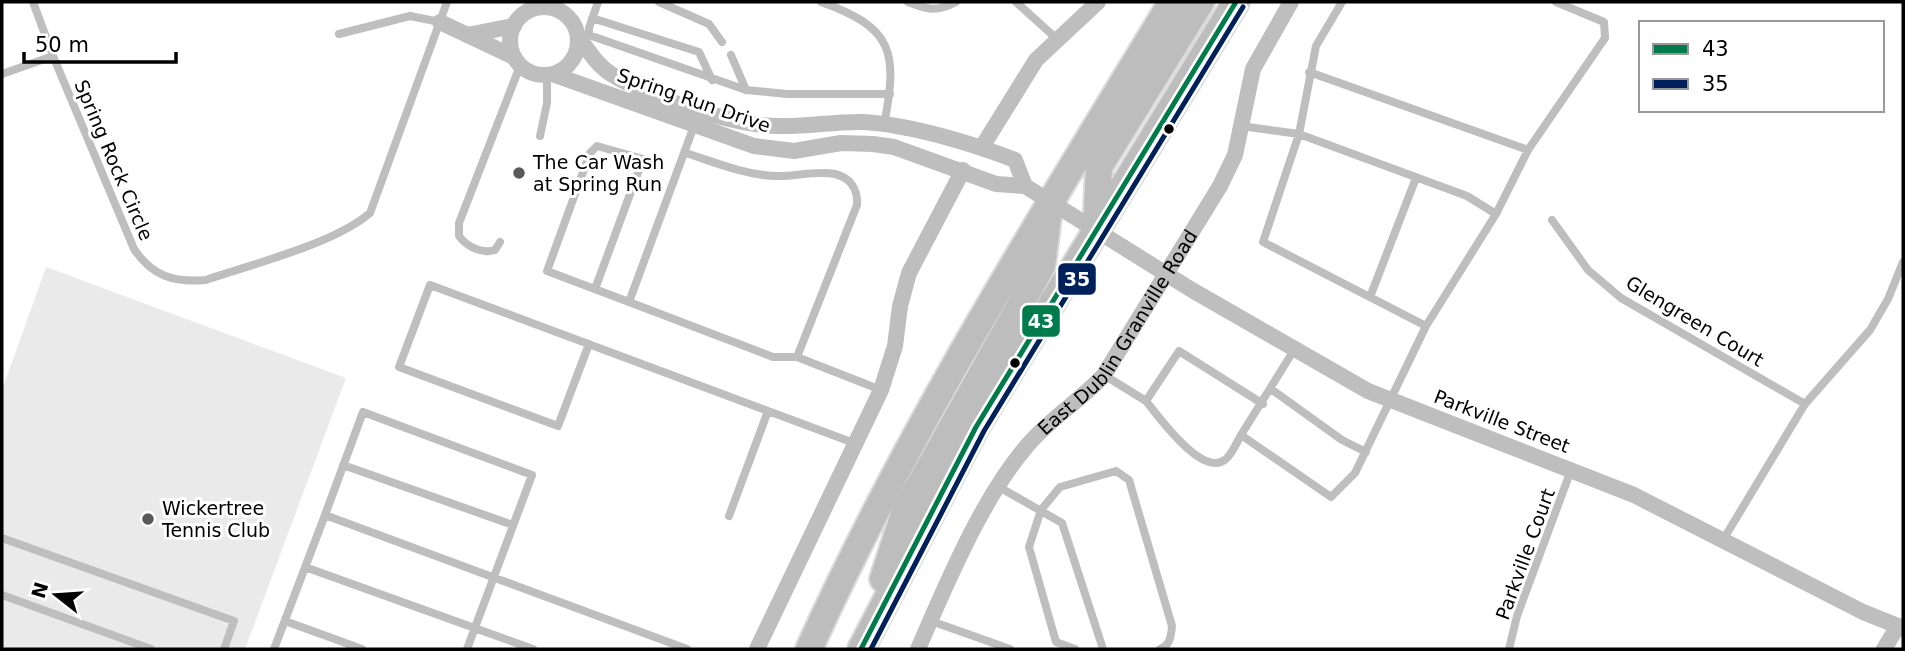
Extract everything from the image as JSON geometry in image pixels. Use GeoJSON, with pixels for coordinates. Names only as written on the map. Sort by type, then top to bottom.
{"type":"FeatureCollection","features":[{"type":"Feature","properties":{"kind":"main road"},"geometry":{"type":"LineString","coordinates":[[809,649],[833,596],[940,393],[1050,203],[1172,2]]}},
{"type":"Feature","properties":{"kind":"main road"},"geometry":{"type":"LineString","coordinates":[[1096,232],[1099,167],[1201,2]]}},
{"type":"Feature","properties":{"kind":"main road"},"geometry":{"type":"LineString","coordinates":[[866,639],[976,427],[1236,2]]}},
{"type":"Feature","properties":{"kind":"main road"},"geometry":{"type":"LineString","coordinates":[[866,639],[905,511],[1042,266],[1050,203]]}},
{"type":"Feature","properties":{"kind":"main road"},"geometry":{"type":"LineString","coordinates":[[815,649],[833,596]]}},
{"type":"Feature","properties":{"kind":"street"},"geometry":{"type":"LineString","coordinates":[[982,147],[1036,60],[1098,2]]}},
{"type":"Feature","properties":{"kind":"street","name":"East Dublin Granville Road"},"geometry":{"type":"LineString","coordinates":[[918,649],[968,543],[999,487],[1026,447],[1082,398],[1104,374],[1229,170],[1253,69],[1291,2]]}},
{"type":"Feature","properties":{"kind":"street"},"geometry":{"type":"LineString","coordinates":[[440,22],[517,62],[528,72],[551,75],[574,60],[579,38],[570,9],[540,4],[528,11],[514,26],[510,36],[517,62]]}},
{"type":"Feature","properties":{"kind":"street"},"geometry":{"type":"LineString","coordinates":[[467,35],[514,26]]}},
{"type":"Feature","properties":{"kind":"street","name":"Spring Run Drive"},"geometry":{"type":"LineString","coordinates":[[579,38],[594,59],[610,73],[650,92],[737,121],[778,126],[853,122],[884,125],[982,147],[1015,160],[1025,186]]}},
{"type":"Feature","properties":{"kind":"street","name":"Spring Run Drive"},"geometry":{"type":"LineString","coordinates":[[551,75],[754,146],[794,151],[841,143],[894,147],[996,184],[1025,186],[1096,232]]}},
{"type":"Feature","properties":{"kind":"street"},"geometry":{"type":"LineString","coordinates":[[757,649],[881,390],[895,346],[900,306],[909,273],[963,170]]}},
{"type":"Feature","properties":{"kind":"street","name":"Parkville Street"},"geometry":{"type":"LineString","coordinates":[[1096,232],[1368,391],[1634,495],[1863,612],[1901,627]]}},
{"type":"Feature","properties":{"kind":"street"},"geometry":{"type":"LineString","coordinates":[[1884,649],[1901,627]]}},
{"type":"Feature","properties":{"kind":"lane","name":"Spring Rock Circle"},"geometry":{"type":"LineString","coordinates":[[33,2],[134,249],[146,266],[163,276],[184,282],[206,280],[334,235],[359,223],[370,214],[440,22]]}},
{"type":"Feature","properties":{"kind":"lane"},"geometry":{"type":"LineString","coordinates":[[339,34],[410,16],[440,22],[447,2]]}},
{"type":"Feature","properties":{"kind":"lane"},"geometry":{"type":"LineString","coordinates":[[598,2],[589,35],[712,80],[746,90],[787,94],[890,93]]}},
{"type":"Feature","properties":{"kind":"lane"},"geometry":{"type":"LineString","coordinates":[[659,2],[709,24],[722,42]]}},
{"type":"Feature","properties":{"kind":"lane"},"geometry":{"type":"LineString","coordinates":[[821,2],[851,13],[875,29],[886,47],[891,74],[884,125]]}},
{"type":"Feature","properties":{"kind":"lane"},"geometry":{"type":"LineString","coordinates":[[908,2],[928,10],[939,10],[956,2]]}},
{"type":"Feature","properties":{"kind":"lane"},"geometry":{"type":"LineString","coordinates":[[1016,2],[1057,39]]}},
{"type":"Feature","properties":{"kind":"lane"},"geometry":{"type":"LineString","coordinates":[[1342,2],[1316,46],[1299,134],[1262,242],[1426,326]]}},
{"type":"Feature","properties":{"kind":"lane"},"geometry":{"type":"LineString","coordinates":[[1241,435],[1331,498],[1354,473],[1426,326],[1496,215],[1528,150],[1605,38],[1604,22],[1556,2]]}},
{"type":"Feature","properties":{"kind":"lane"},"geometry":{"type":"LineString","coordinates":[[592,18],[699,52],[712,80]]}},
{"type":"Feature","properties":{"kind":"lane"},"geometry":{"type":"LineString","coordinates":[[731,55],[746,90]]}},
{"type":"Feature","properties":{"kind":"lane"},"geometry":{"type":"LineString","coordinates":[[2,74],[53,56]]}},
{"type":"Feature","properties":{"kind":"lane"},"geometry":{"type":"LineString","coordinates":[[500,242],[495,250],[487,252],[465,244],[459,236],[459,223],[517,62]]}},
{"type":"Feature","properties":{"kind":"lane"},"geometry":{"type":"LineString","coordinates":[[1309,72],[1528,150]]}},
{"type":"Feature","properties":{"kind":"lane"},"geometry":{"type":"LineString","coordinates":[[540,136],[551,75]]}},
{"type":"Feature","properties":{"kind":"lane"},"geometry":{"type":"LineString","coordinates":[[629,302],[694,126]]}},
{"type":"Feature","properties":{"kind":"lane"},"geometry":{"type":"LineString","coordinates":[[1241,126],[1299,134],[1467,196],[1496,215]]}},
{"type":"Feature","properties":{"kind":"lane"},"geometry":{"type":"LineString","coordinates":[[595,289],[643,159],[606,145],[597,146],[590,153],[547,271],[773,357],[797,357],[881,390]]}},
{"type":"Feature","properties":{"kind":"lane"},"geometry":{"type":"LineString","coordinates":[[686,153],[773,176],[835,174],[851,182],[858,194],[857,205],[797,357]]}},
{"type":"Feature","properties":{"kind":"lane"},"geometry":{"type":"LineString","coordinates":[[1370,297],[1416,178]]}},
{"type":"Feature","properties":{"kind":"lane","name":"Glengreen Court"},"geometry":{"type":"LineString","coordinates":[[1552,220],[1588,270],[1620,298],[1805,404]]}},
{"type":"Feature","properties":{"kind":"lane"},"geometry":{"type":"LineString","coordinates":[[1723,540],[1805,404],[1870,330],[1888,299],[1903,262]]}},
{"type":"Feature","properties":{"kind":"lane"},"geometry":{"type":"LineString","coordinates":[[589,344],[558,426],[399,367],[429,285],[589,344],[854,443]]}},
{"type":"Feature","properties":{"kind":"lane"},"geometry":{"type":"LineString","coordinates":[[1104,374],[1146,401],[1182,444],[1206,462],[1215,464],[1226,460],[1294,350]]}},
{"type":"Feature","properties":{"kind":"lane"},"geometry":{"type":"LineString","coordinates":[[1146,401],[1179,351],[1262,404]]}},
{"type":"Feature","properties":{"kind":"lane"},"geometry":{"type":"LineString","coordinates":[[1271,389],[1342,440],[1366,452]]}},
{"type":"Feature","properties":{"kind":"lane"},"geometry":{"type":"LineString","coordinates":[[729,516],[768,411]]}},
{"type":"Feature","properties":{"kind":"lane"},"geometry":{"type":"LineString","coordinates":[[274,649],[363,412],[532,474],[467,649]]}},
{"type":"Feature","properties":{"kind":"lane"},"geometry":{"type":"LineString","coordinates":[[343,465],[513,525]]}},
{"type":"Feature","properties":{"kind":"lane","name":"Parkville Court"},"geometry":{"type":"LineString","coordinates":[[1509,649],[1517,616],[1572,470]]}},
{"type":"Feature","properties":{"kind":"lane"},"geometry":{"type":"LineString","coordinates":[[1075,649],[1056,642],[1029,547],[1041,510],[1059,487],[1116,471],[1129,480],[1172,626],[1171,638],[1166,647],[1160,649]]}},
{"type":"Feature","properties":{"kind":"lane"},"geometry":{"type":"LineString","coordinates":[[999,487],[1062,523],[1103,649]]}},
{"type":"Feature","properties":{"kind":"lane"},"geometry":{"type":"LineString","coordinates":[[325,515],[681,648]]}},
{"type":"Feature","properties":{"kind":"lane"},"geometry":{"type":"LineString","coordinates":[[2,538],[234,621],[224,649]]}},
{"type":"Feature","properties":{"kind":"lane"},"geometry":{"type":"LineString","coordinates":[[305,566],[533,649]]}},
{"type":"Feature","properties":{"kind":"lane"},"geometry":{"type":"LineString","coordinates":[[2,595],[151,649]]}},
{"type":"Feature","properties":{"kind":"lane"},"geometry":{"type":"LineString","coordinates":[[285,621],[362,649]]}},
{"type":"Feature","properties":{"kind":"lane"},"geometry":{"type":"LineString","coordinates":[[931,621],[1010,649]]}},
{"type":"Feature","properties":{"kind":"shaded area","name":"Wickertree Tennis Club"},"geometry":{"type":"Polygon","coordinates":[[[46,267],[346,378],[245,649],[2,649],[2,390],[46,267]]]}},
{"type":"Feature","properties":{"kind":"transit line","name":"43"},"geometry":{"type":"LineString","coordinates":[[861,649],[976,427],[1236,2]]}},
{"type":"Feature","properties":{"kind":"transit line","name":"35"},"geometry":{"type":"LineString","coordinates":[[871,649],[984,431],[1243,7]]}},
{"type":"Feature","properties":{"kind":"place","name":"The Car Wash at Spring Run"},"geometry":{"type":"Point","coordinates":[519,173]}},
{"type":"Feature","properties":{"kind":"place","name":"Wickertree Tennis Club"},"geometry":{"type":"Point","coordinates":[148,519]}}]}
